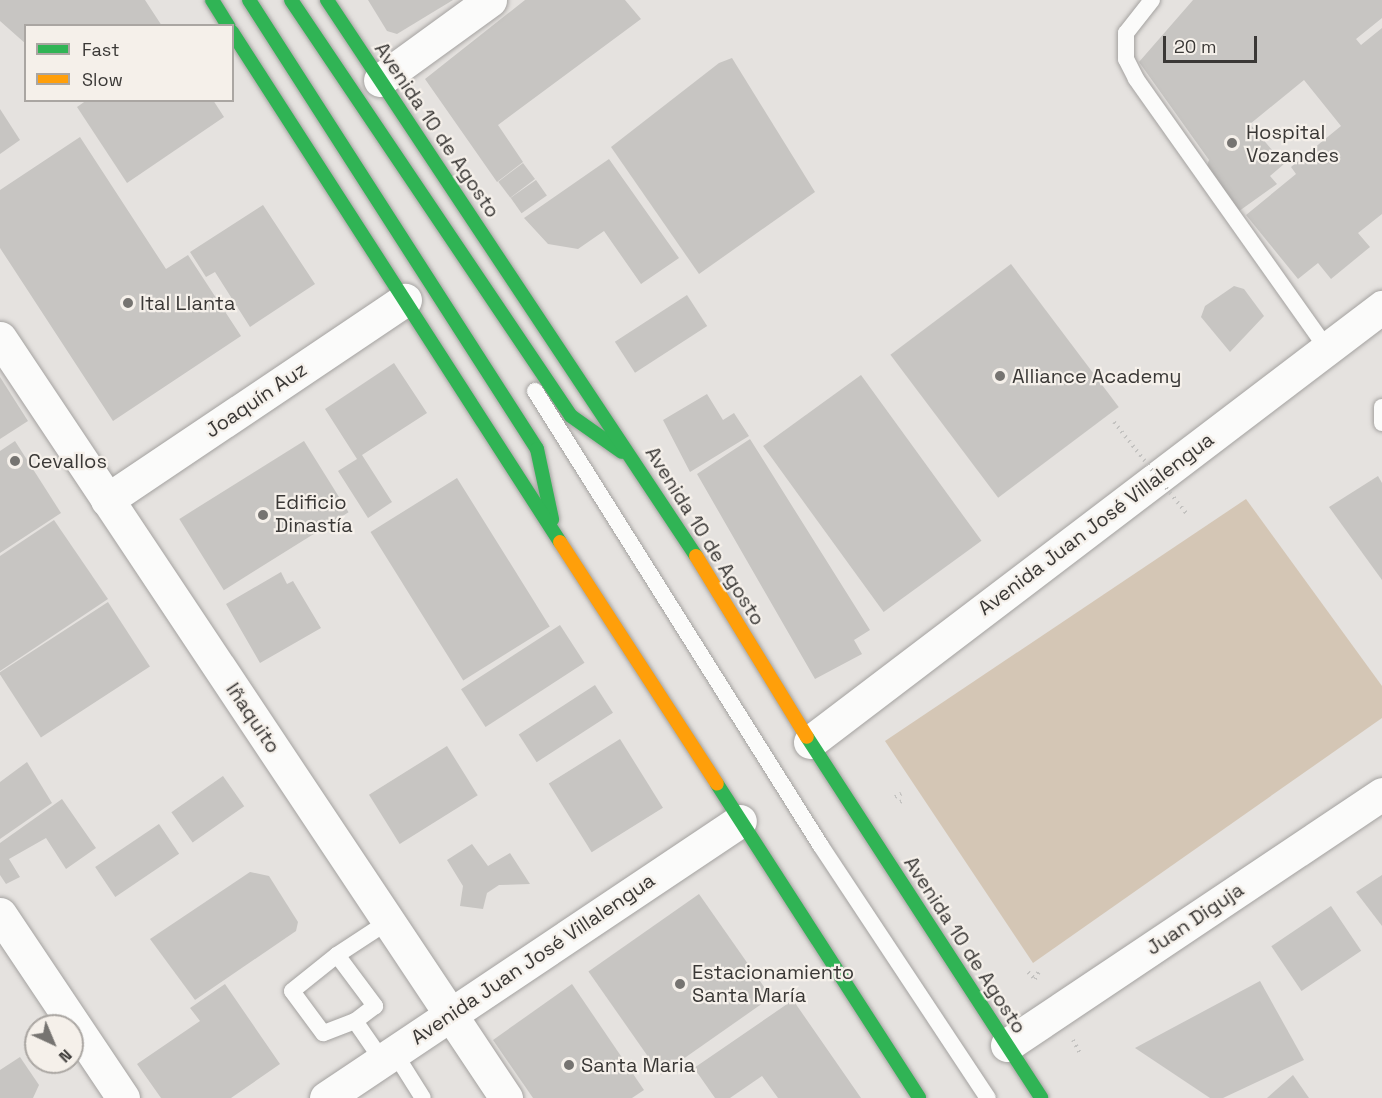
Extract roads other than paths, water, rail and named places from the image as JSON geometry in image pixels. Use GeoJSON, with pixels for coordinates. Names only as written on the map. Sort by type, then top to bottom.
{"type":"FeatureCollection","features":[{"type":"Feature","properties":{"kind":"main road"},"geometry":{"type":"LineString","coordinates":[[212,0],[227,24]]}},
{"type":"Feature","properties":{"kind":"main road"},"geometry":{"type":"LineString","coordinates":[[249,0],[537,449],[558,545]]}},
{"type":"Feature","properties":{"kind":"main road","name":"Avenida 10 de Agosto"},"geometry":{"type":"LineString","coordinates":[[327,0],[638,463],[810,742],[1041,1098]]}},
{"type":"Feature","properties":{"kind":"main road"},"geometry":{"type":"LineString","coordinates":[[234,35],[405,300],[558,545],[919,1098]]}},
{"type":"Feature","properties":{"kind":"main road"},"geometry":{"type":"LineString","coordinates":[[318,40],[571,416],[638,463]]}},
{"type":"Feature","properties":{"kind":"street"},"geometry":{"type":"LineString","coordinates":[[380,80],[490,0]]}},
{"type":"Feature","properties":{"kind":"street","name":"Joaquín Auz"},"geometry":{"type":"LineString","coordinates":[[107,500],[405,300]]}},
{"type":"Feature","properties":{"kind":"street","name":"Avenida Juan José Villalengua"},"geometry":{"type":"LineString","coordinates":[[810,742],[1382,307]]}},
{"type":"Feature","properties":{"kind":"street","name":"Iñaquito"},"geometry":{"type":"LineString","coordinates":[[0,338],[506,1098]]}},
{"type":"Feature","properties":{"kind":"street","name":"Juan Diguja"},"geometry":{"type":"LineString","coordinates":[[1007,1045],[1382,794]]}},
{"type":"Feature","properties":{"kind":"street","name":"Avenida Juan José Villalengua"},"geometry":{"type":"LineString","coordinates":[[326,1098],[740,821]]}},
{"type":"Feature","properties":{"kind":"street"},"geometry":{"type":"LineString","coordinates":[[0,914],[123,1098]]}},
{"type":"Feature","properties":{"kind":"lane"},"geometry":{"type":"LineString","coordinates":[[292,0],[815,836],[988,1098]]}},
{"type":"Feature","properties":{"kind":"lane"},"geometry":{"type":"LineString","coordinates":[[1152,0],[1126,33],[1126,59],[1136,79],[1326,349]]}},
{"type":"Feature","properties":{"kind":"lane"},"geometry":{"type":"LineString","coordinates":[[1382,407],[1382,423]]}},
{"type":"Feature","properties":{"kind":"lane"},"geometry":{"type":"LineString","coordinates":[[338,955],[374,1005],[355,1021],[332,1033],[318,1032],[292,991],[338,955],[389,921]]}},
{"type":"Feature","properties":{"kind":"lane"},"geometry":{"type":"LineString","coordinates":[[355,1021],[423,1098]]}},
{"type":"Feature","properties":{"kind":"place","name":"Hospital Vozandes"},"geometry":{"type":"Point","coordinates":[1232,143]}},
{"type":"Feature","properties":{"kind":"place","name":"Ital Llanta"},"geometry":{"type":"Point","coordinates":[128,303]}},
{"type":"Feature","properties":{"kind":"place","name":"Alliance Academy"},"geometry":{"type":"Point","coordinates":[1000,376]}},
{"type":"Feature","properties":{"kind":"place","name":"Cevallos"},"geometry":{"type":"Point","coordinates":[15,461]}},
{"type":"Feature","properties":{"kind":"place","name":"Edificio Dinastía"},"geometry":{"type":"Point","coordinates":[263,515]}},
{"type":"Feature","properties":{"kind":"place","name":"Estacionamiento Santa María"},"geometry":{"type":"Point","coordinates":[680,984]}},
{"type":"Feature","properties":{"kind":"place","name":"Santa Maria"},"geometry":{"type":"Point","coordinates":[569,1065]}}]}
